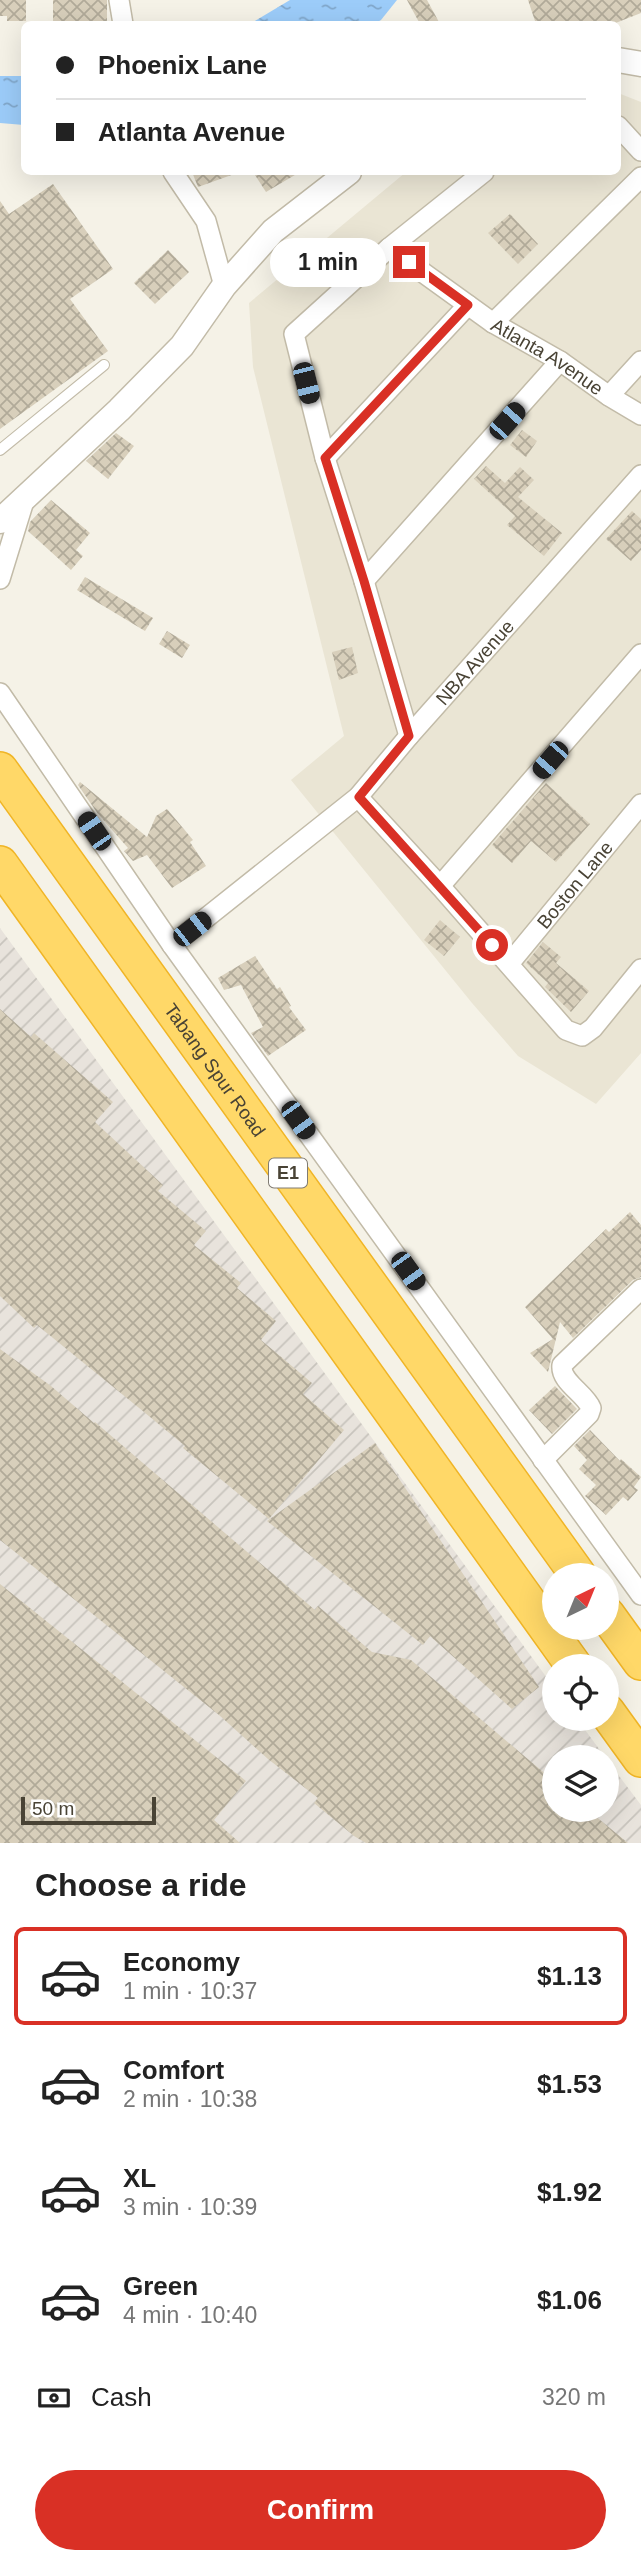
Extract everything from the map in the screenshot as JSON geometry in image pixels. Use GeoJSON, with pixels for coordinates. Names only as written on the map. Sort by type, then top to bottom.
{"type":"FeatureCollection","features":[{"type":"Feature","properties":{"kind":"highway","name":"Tabang Spur Road"},"geometry":{"type":"LineString","coordinates":[[0,770],[569,1563]]}},
{"type":"Feature","properties":{"kind":"highway"},"geometry":{"type":"LineString","coordinates":[[0,864],[565,1654]]}},
{"type":"Feature","properties":{"kind":"highway"},"geometry":{"type":"LineString","coordinates":[[620,1633],[641,1662]]}},
{"type":"Feature","properties":{"kind":"highway"},"geometry":{"type":"LineString","coordinates":[[619,1729],[641,1759]]}},
{"type":"Feature","properties":{"kind":"street"},"geometry":{"type":"LineString","coordinates":[[119,0],[122,21]]}},
{"type":"Feature","properties":{"kind":"street"},"geometry":{"type":"LineString","coordinates":[[621,61],[641,64]]}},
{"type":"Feature","properties":{"kind":"street"},"geometry":{"type":"LineString","coordinates":[[621,129],[641,150]]}},
{"type":"Feature","properties":{"kind":"street"},"geometry":{"type":"LineString","coordinates":[[175,175],[206,221],[224,286]]}},
{"type":"Feature","properties":{"kind":"street"},"geometry":{"type":"LineString","coordinates":[[2,516],[24,501],[182,346],[224,286],[273,231],[345,175]]}},
{"type":"Feature","properties":{"kind":"street"},"geometry":{"type":"LineString","coordinates":[[409,736],[325,458],[294,334],[389,248],[480,175]]}},
{"type":"Feature","properties":{"kind":"street"},"geometry":{"type":"LineString","coordinates":[[493,323],[641,177]]}},
{"type":"Feature","properties":{"kind":"street","name":"Atlanta Avenue"},"geometry":{"type":"LineString","coordinates":[[389,248],[493,323],[560,361],[641,415]]}},
{"type":"Feature","properties":{"kind":"street"},"geometry":{"type":"LineString","coordinates":[[325,458],[468,305]]}},
{"type":"Feature","properties":{"kind":"street"},"geometry":{"type":"LineString","coordinates":[[364,581],[560,361]]}},
{"type":"Feature","properties":{"kind":"street"},"geometry":{"type":"LineString","coordinates":[[609,396],[641,361]]}},
{"type":"Feature","properties":{"kind":"street","name":"NBA Avenue"},"geometry":{"type":"LineString","coordinates":[[172,945],[359,797],[409,736],[641,475]]}},
{"type":"Feature","properties":{"kind":"street"},"geometry":{"type":"LineString","coordinates":[[0,579],[24,501]]}},
{"type":"Feature","properties":{"kind":"street"},"geometry":{"type":"LineString","coordinates":[[440,886],[641,654]]}},
{"type":"Feature","properties":{"kind":"street"},"geometry":{"type":"LineString","coordinates":[[0,693],[172,945],[641,1595]]}},
{"type":"Feature","properties":{"kind":"street"},"geometry":{"type":"LineString","coordinates":[[359,797],[566,1030],[582,1036],[593,1028],[641,969]]}},
{"type":"Feature","properties":{"kind":"street","name":"Boston Lane"},"geometry":{"type":"LineString","coordinates":[[509,964],[641,804]]}},
{"type":"Feature","properties":{"kind":"street"},"geometry":{"type":"LineString","coordinates":[[543,1460],[589,1414],[591,1408],[589,1402],[565,1377],[561,1370],[562,1364],[641,1289]]}},
{"type":"Feature","properties":{"kind":"lane"},"geometry":{"type":"LineString","coordinates":[[0,450],[104,365]]}},
{"type":"Feature","properties":{"kind":"shaded area"},"geometry":{"type":"Polygon","coordinates":[[[621,94],[641,102],[641,1053],[596,1104],[518,1056],[291,780],[344,736],[253,367],[249,303],[402,175],[621,175],[621,94]]]}},
{"type":"Feature","properties":{"kind":"shaded area"},"geometry":{"type":"Polygon","coordinates":[[[0,928],[542,1671],[542,1731],[586,1731],[596,1745],[542,1745],[542,1822],[619,1822],[619,1776],[641,1805],[641,1843],[0,1843],[0,928]]]}},
{"type":"Feature","properties":{"kind":"water"},"geometry":{"type":"Polygon","coordinates":[[[290,0],[397,0],[379,21],[255,21],[290,0]]]}},
{"type":"Feature","properties":{"kind":"water"},"geometry":{"type":"Polygon","coordinates":[[[0,76],[21,76],[21,125],[0,123],[0,76]]]}},
{"type":"Feature","properties":{"kind":"building"},"geometry":{"type":"Polygon","coordinates":[[[0,0],[26,0],[26,21],[7,21],[7,16],[0,16],[0,0]]]}},
{"type":"Feature","properties":{"kind":"building"},"geometry":{"type":"Polygon","coordinates":[[[53,0],[107,0],[107,21],[53,21],[53,0]]]}},
{"type":"Feature","properties":{"kind":"building"},"geometry":{"type":"Polygon","coordinates":[[[407,0],[427,0],[438,21],[418,21],[407,0]]]}},
{"type":"Feature","properties":{"kind":"building"},"geometry":{"type":"Polygon","coordinates":[[[528,0],[641,0],[641,13],[621,21],[535,21],[528,0]]]}},
{"type":"Feature","properties":{"kind":"building"},"geometry":{"type":"Polygon","coordinates":[[[193,175],[231,175],[198,187],[193,175]]]}},
{"type":"Feature","properties":{"kind":"building"},"geometry":{"type":"Polygon","coordinates":[[[255,175],[295,175],[266,192],[255,175]]]}},
{"type":"Feature","properties":{"kind":"building"},"geometry":{"type":"Polygon","coordinates":[[[53,184],[113,269],[70,299],[108,351],[0,429],[0,201],[9,214],[53,184]]]}},
{"type":"Feature","properties":{"kind":"building"},"geometry":{"type":"Polygon","coordinates":[[[510,214],[538,244],[518,264],[488,233],[510,214]]]}},
{"type":"Feature","properties":{"kind":"building"},"geometry":{"type":"Polygon","coordinates":[[[168,250],[189,272],[155,304],[134,283],[168,250]]]}},
{"type":"Feature","properties":{"kind":"building"},"geometry":{"type":"Polygon","coordinates":[[[522,430],[537,441],[526,457],[510,445],[522,430]]]}},
{"type":"Feature","properties":{"kind":"building"},"geometry":{"type":"Polygon","coordinates":[[[116,433],[134,446],[108,479],[86,461],[116,433]]]}},
{"type":"Feature","properties":{"kind":"building"},"geometry":{"type":"Polygon","coordinates":[[[486,466],[505,483],[520,467],[534,480],[518,497],[562,533],[544,556],[507,525],[515,516],[474,479],[486,466]]]}},
{"type":"Feature","properties":{"kind":"building"},"geometry":{"type":"Polygon","coordinates":[[[51,500],[90,533],[76,550],[83,556],[71,570],[28,531],[30,522],[51,500]]]}},
{"type":"Feature","properties":{"kind":"building"},"geometry":{"type":"Polygon","coordinates":[[[632,511],[641,519],[641,550],[631,561],[606,539],[632,511]]]}},
{"type":"Feature","properties":{"kind":"building"},"geometry":{"type":"Polygon","coordinates":[[[85,577],[153,618],[145,631],[77,590],[85,577]]]}},
{"type":"Feature","properties":{"kind":"building"},"geometry":{"type":"Polygon","coordinates":[[[167,631],[190,645],[182,658],[159,644],[167,631]]]}},
{"type":"Feature","properties":{"kind":"building"},"geometry":{"type":"Polygon","coordinates":[[[352,647],[358,673],[339,680],[332,652],[352,647]]]}},
{"type":"Feature","properties":{"kind":"building"},"geometry":{"type":"Polygon","coordinates":[[[80,782],[147,837],[156,816],[167,809],[193,840],[190,842],[206,866],[172,888],[147,855],[133,861],[124,851],[128,848],[98,814],[78,785],[80,782]]]}},
{"type":"Feature","properties":{"kind":"building"},"geometry":{"type":"Polygon","coordinates":[[[546,783],[590,824],[556,862],[531,841],[512,863],[492,845],[546,783]]]}},
{"type":"Feature","properties":{"kind":"building"},"geometry":{"type":"Polygon","coordinates":[[[440,920],[460,937],[444,956],[424,940],[440,920]]]}},
{"type":"Feature","properties":{"kind":"building"},"geometry":{"type":"Polygon","coordinates":[[[543,942],[561,957],[556,963],[589,991],[571,1012],[545,987],[548,983],[526,963],[543,942]]]}},
{"type":"Feature","properties":{"kind":"building"},"geometry":{"type":"Polygon","coordinates":[[[255,956],[277,989],[280,987],[291,1006],[289,1007],[306,1030],[268,1056],[251,1033],[263,1027],[241,985],[224,990],[218,978],[255,956]]]}},
{"type":"Feature","properties":{"kind":"building"},"geometry":{"type":"Polygon","coordinates":[[[0,1009],[31,1037],[34,1033],[113,1102],[95,1122],[163,1185],[158,1191],[206,1231],[194,1245],[241,1283],[237,1288],[276,1321],[261,1340],[312,1383],[303,1394],[344,1430],[269,1519],[183,1448],[185,1446],[37,1325],[34,1328],[0,1296],[0,1009]]]}},
{"type":"Feature","properties":{"kind":"building"},"geometry":{"type":"Polygon","coordinates":[[[630,1212],[641,1225],[641,1277],[633,1280],[573,1338],[560,1322],[548,1372],[530,1353],[553,1339],[525,1307],[606,1229],[609,1232],[630,1212]]]}},
{"type":"Feature","properties":{"kind":"building"},"geometry":{"type":"Polygon","coordinates":[[[0,1349],[95,1422],[315,1610],[318,1606],[372,1652],[411,1660],[542,1771],[542,1822],[603,1822],[628,1843],[366,1843],[314,1803],[318,1798],[268,1759],[219,1715],[0,1540],[0,1349]]]}},
{"type":"Feature","properties":{"kind":"building"},"geometry":{"type":"Polygon","coordinates":[[[555,1386],[577,1409],[552,1434],[529,1410],[555,1386]]]}},
{"type":"Feature","properties":{"kind":"building"},"geometry":{"type":"Polygon","coordinates":[[[590,1430],[620,1461],[621,1459],[641,1477],[634,1487],[638,1490],[628,1501],[623,1497],[606,1515],[585,1496],[596,1485],[579,1469],[587,1460],[574,1446],[590,1430]]]}},
{"type":"Feature","properties":{"kind":"building"},"geometry":{"type":"Polygon","coordinates":[[[375,1443],[539,1687],[512,1709],[430,1636],[423,1645],[267,1521],[375,1443]]]}},
{"type":"Feature","properties":{"kind":"building"},"geometry":{"type":"Polygon","coordinates":[[[0,1584],[246,1781],[214,1820],[240,1843],[0,1843],[0,1584]]]}},
{"type":"Feature","properties":{"kind":"route"},"geometry":{"type":"LineString","coordinates":[[409,262],[468,305],[325,458],[409,736],[359,797],[492,945]]}}]}
